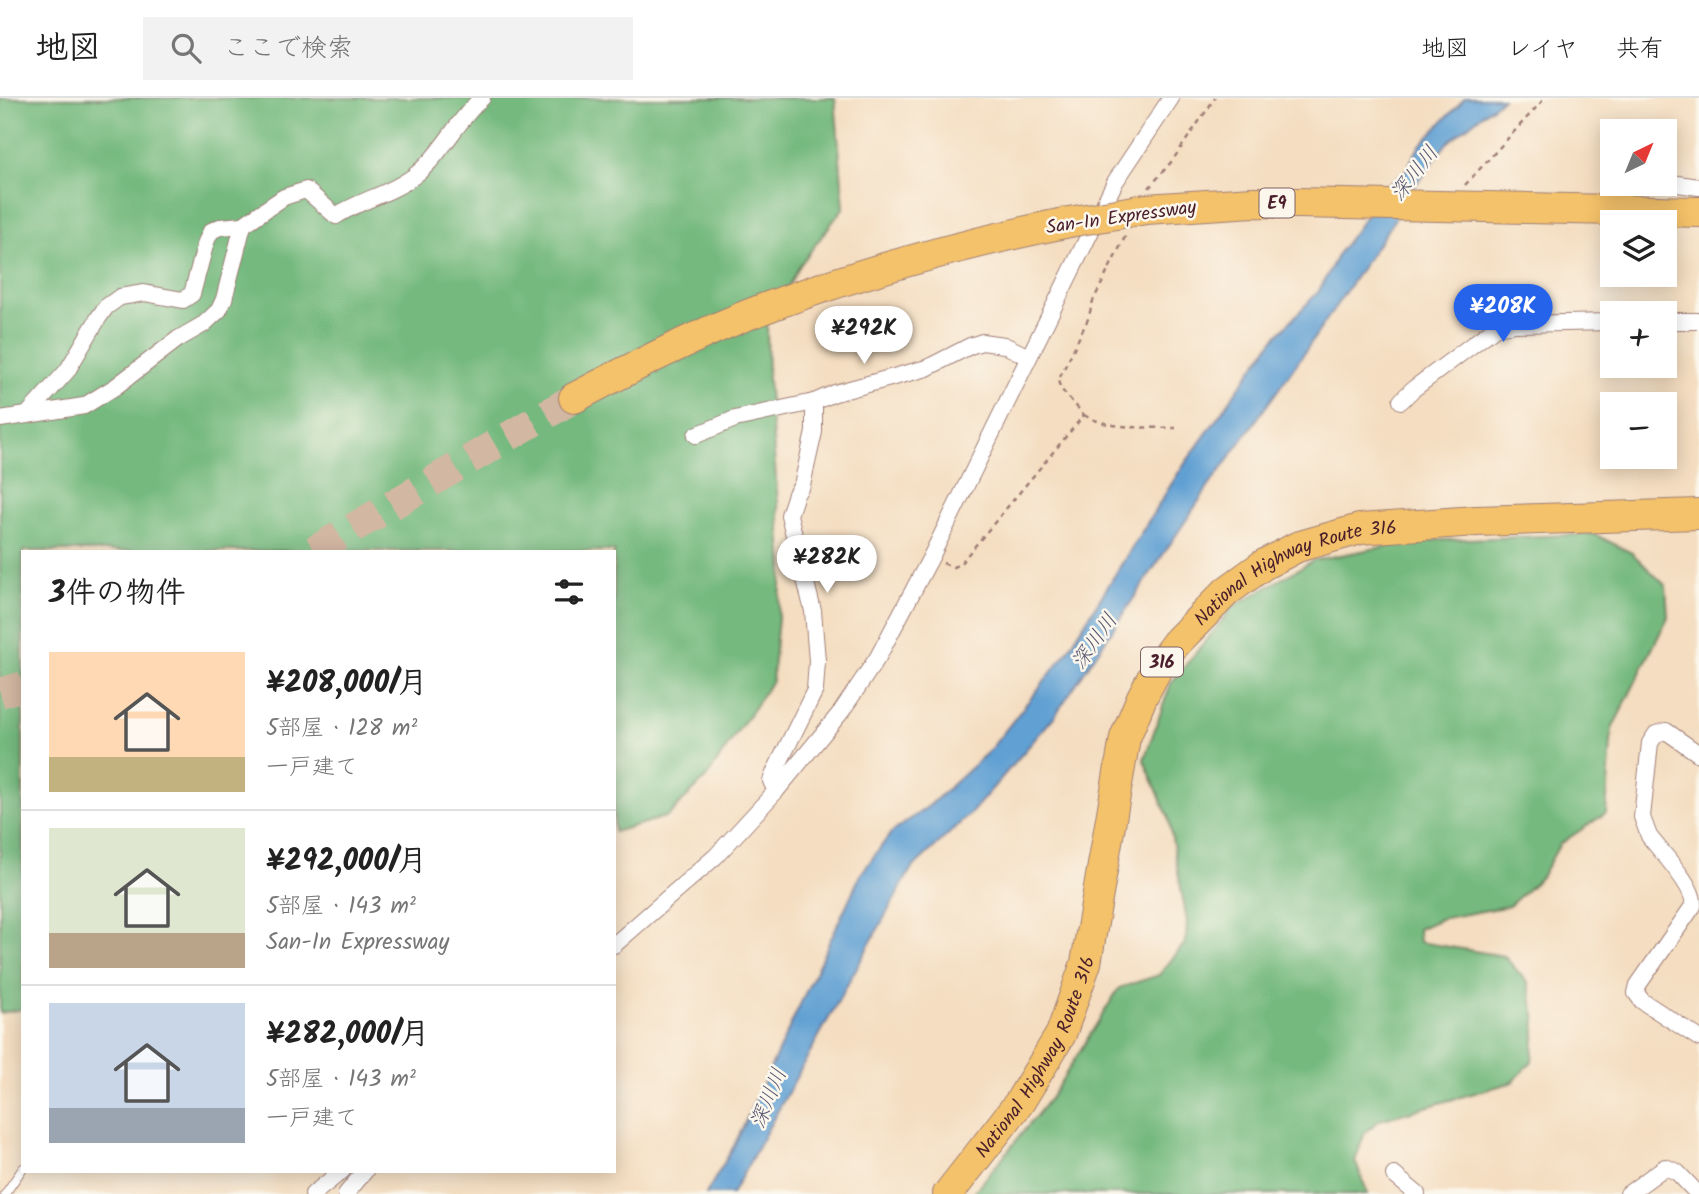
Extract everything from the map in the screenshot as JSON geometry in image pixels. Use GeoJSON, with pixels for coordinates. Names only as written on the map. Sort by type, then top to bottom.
{"type":"FeatureCollection","features":[{"type":"Feature","properties":{"kind":"highway","name":"San-In Expressway"},"geometry":{"type":"LineString","coordinates":[[579,404],[686,341],[813,291],[999,237],[1066,228],[1146,209],[1227,203],[1482,213],[1600,222]]}},
{"type":"Feature","properties":{"kind":"highway","name":"San-In Expressway"},"geometry":{"type":"LineString","coordinates":[[1482,213],[1699,212]]}},
{"type":"Feature","properties":{"kind":"highway"},"geometry":{"type":"LineString","coordinates":[[1677,224],[1699,225]]}},
{"type":"Feature","properties":{"kind":"highway","name":"National Highway Route 316"},"geometry":{"type":"LineString","coordinates":[[948,1194],[1020,1103],[1061,1034],[1086,963],[1125,738],[1158,667],[1176,643],[1227,591],[1263,565],[1297,547],[1360,529],[1476,521],[1699,514]]}},
{"type":"Feature","properties":{"kind":"street"},"geometry":{"type":"LineString","coordinates":[[27,415],[67,371],[106,307],[120,297],[131,294],[144,293],[183,300],[192,293],[211,231],[220,227],[243,225],[284,197],[306,190],[336,216],[406,181],[433,158],[482,98]]}},
{"type":"Feature","properties":{"kind":"street"},"geometry":{"type":"LineString","coordinates":[[616,943],[716,856],[776,791],[841,712],[878,657],[931,557],[1115,182],[1171,98]]}},
{"type":"Feature","properties":{"kind":"street"},"geometry":{"type":"LineString","coordinates":[[1677,184],[1699,187]]}},
{"type":"Feature","properties":{"kind":"street"},"geometry":{"type":"LineString","coordinates":[[0,419],[84,406],[115,387],[178,339],[204,324],[219,310],[224,299],[243,225]]}},
{"type":"Feature","properties":{"kind":"street"},"geometry":{"type":"LineString","coordinates":[[1677,321],[1699,321]]}},
{"type":"Feature","properties":{"kind":"street"},"geometry":{"type":"LineString","coordinates":[[1401,401],[1496,327],[1513,324],[1600,322]]}},
{"type":"Feature","properties":{"kind":"street"},"geometry":{"type":"LineString","coordinates":[[696,435],[735,419],[814,402],[835,393],[927,368],[982,342],[1004,345],[1030,357]]}},
{"type":"Feature","properties":{"kind":"street"},"geometry":{"type":"LineString","coordinates":[[776,791],[771,781],[815,690],[817,661],[813,611],[789,515],[802,485],[814,432],[814,402]]}},
{"type":"Feature","properties":{"kind":"street"},"geometry":{"type":"LineString","coordinates":[[1699,754],[1666,731],[1656,734],[1650,743],[1642,817],[1649,836],[1689,887],[1694,901],[1638,985],[1636,993],[1642,1001],[1699,1038]]}},
{"type":"Feature","properties":{"kind":"street"},"geometry":{"type":"LineString","coordinates":[[1628,1194],[1665,1167],[1676,1172],[1698,1194]]}},
{"type":"Feature","properties":{"kind":"street"},"geometry":{"type":"LineString","coordinates":[[313,1194],[339,1173]]}},
{"type":"Feature","properties":{"kind":"street"},"geometry":{"type":"LineString","coordinates":[[346,1194],[363,1173]]}},
{"type":"Feature","properties":{"kind":"street"},"geometry":{"type":"LineString","coordinates":[[1394,1175],[1417,1194]]}},
{"type":"Feature","properties":{"kind":"lane"},"geometry":{"type":"LineString","coordinates":[[5,1194],[21,1171]]}},
{"type":"Feature","properties":{"kind":"path"},"geometry":{"type":"LineString","coordinates":[[1144,199],[1156,178],[1172,161],[1215,98]]}},
{"type":"Feature","properties":{"kind":"path"},"geometry":{"type":"LineString","coordinates":[[1464,185],[1545,98]]}},
{"type":"Feature","properties":{"kind":"path"},"geometry":{"type":"LineString","coordinates":[[1127,233],[1058,381],[1061,389],[1084,415],[1094,421],[1122,426],[1176,428]]}},
{"type":"Feature","properties":{"kind":"path"},"geometry":{"type":"LineString","coordinates":[[931,557],[953,567],[960,564],[1084,415]]}},
{"type":"Feature","properties":{"kind":"green space"},"geometry":{"type":"Polygon","coordinates":[[[0,98],[835,98],[844,207],[800,265],[767,324],[768,378],[783,566],[772,681],[706,778],[668,816],[616,831],[616,550],[21,550],[21,1009],[0,1013],[0,98]]]}},
{"type":"Feature","properties":{"kind":"green space"},"geometry":{"type":"Polygon","coordinates":[[[1594,534],[1632,553],[1666,586],[1668,617],[1612,729],[1606,813],[1560,844],[1541,877],[1509,906],[1440,919],[1418,929],[1419,942],[1504,956],[1528,983],[1536,1020],[1532,1061],[1513,1082],[1380,1120],[1365,1132],[1355,1161],[1368,1194],[973,1194],[1052,1096],[1119,988],[1159,975],[1186,942],[1187,921],[1168,816],[1144,760],[1171,683],[1233,607],[1314,560],[1415,541],[1594,534]]]}},
{"type":"Feature","properties":{"kind":"water","name":"深川川"},"geometry":{"type":"Polygon","coordinates":[[[1465,98],[1503,98],[1447,143],[1409,194],[1300,359],[1207,489],[1054,717],[972,812],[911,869],[732,1194],[706,1194],[734,1146],[861,874],[891,833],[930,805],[989,751],[1065,655],[1179,472],[1273,340],[1319,291],[1338,254],[1383,189],[1406,170],[1420,145],[1465,98]]]}},
{"type":"Feature","properties":{"kind":"tunnel"},"geometry":{"type":"LineString","coordinates":[[316,550],[574,398]]}},
{"type":"Feature","properties":{"kind":"tunnel"},"geometry":{"type":"LineString","coordinates":[[0,693],[21,687]]}}]}
